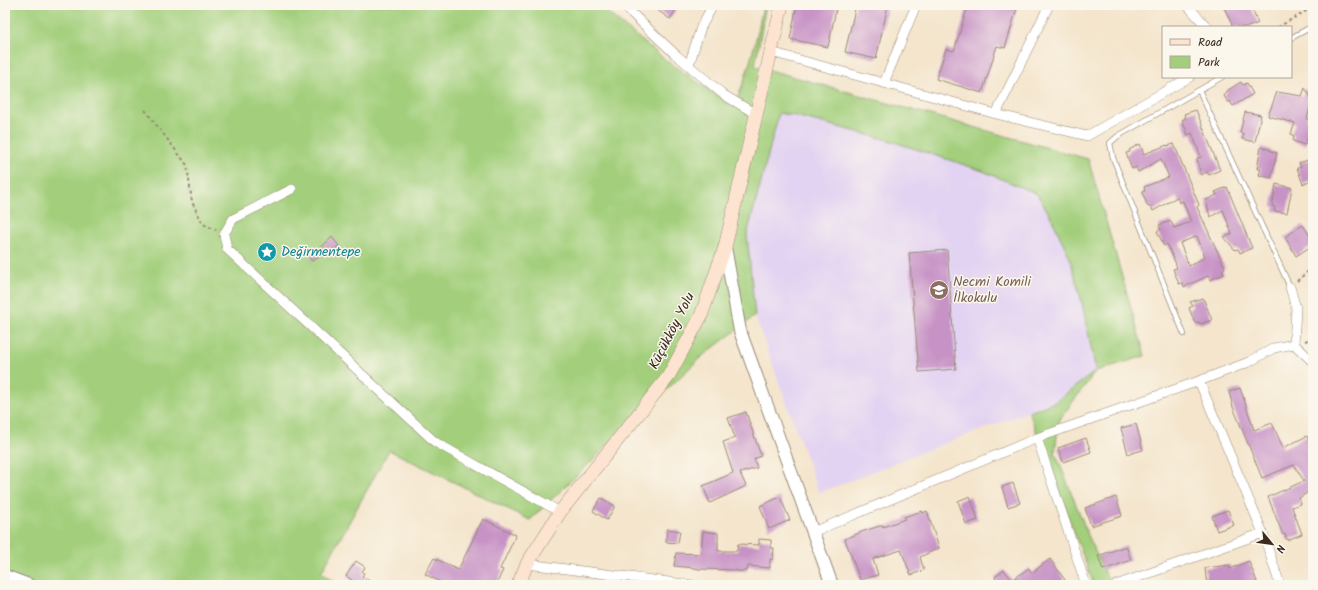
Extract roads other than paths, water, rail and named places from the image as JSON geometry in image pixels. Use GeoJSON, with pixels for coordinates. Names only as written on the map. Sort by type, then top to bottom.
{"type":"FeatureCollection","features":[{"type":"Feature","properties":{"kind":"main road","name":"Küçükköy Yolu"},"geometry":{"type":"LineString","coordinates":[[518,585],[527,564],[560,512],[668,377],[701,316],[725,247],[782,5]]}},
{"type":"Feature","properties":{"kind":"street"},"geometry":{"type":"LineString","coordinates":[[623,5],[674,54],[724,95],[756,114]]}},
{"type":"Feature","properties":{"kind":"street"},"geometry":{"type":"LineString","coordinates":[[689,65],[701,27],[713,5]]}},
{"type":"Feature","properties":{"kind":"street"},"geometry":{"type":"LineString","coordinates":[[884,83],[916,5]]}},
{"type":"Feature","properties":{"kind":"street"},"geometry":{"type":"LineString","coordinates":[[996,114],[1049,5]]}},
{"type":"Feature","properties":{"kind":"street"},"geometry":{"type":"LineString","coordinates":[[1186,5],[1207,26]]}},
{"type":"Feature","properties":{"kind":"street"},"geometry":{"type":"LineString","coordinates":[[771,52],[996,114],[1087,136],[1188,78]]}},
{"type":"Feature","properties":{"kind":"street"},"geometry":{"type":"LineString","coordinates":[[292,189],[233,219],[224,234],[227,249],[435,442],[560,512]]}},
{"type":"Feature","properties":{"kind":"street"},"geometry":{"type":"LineString","coordinates":[[725,247],[740,331],[832,585]]}},
{"type":"Feature","properties":{"kind":"street"},"geometry":{"type":"LineString","coordinates":[[1290,287],[1296,308],[1294,344],[1313,362]]}},
{"type":"Feature","properties":{"kind":"street"},"geometry":{"type":"LineString","coordinates":[[813,532],[1037,438],[1199,381],[1249,362],[1274,348],[1294,344]]}},
{"type":"Feature","properties":{"kind":"street"},"geometry":{"type":"LineString","coordinates":[[1199,381],[1263,533],[1280,585]]}},
{"type":"Feature","properties":{"kind":"street"},"geometry":{"type":"LineString","coordinates":[[1037,438],[1086,585]]}},
{"type":"Feature","properties":{"kind":"street"},"geometry":{"type":"LineString","coordinates":[[1116,585],[1263,533]]}},
{"type":"Feature","properties":{"kind":"street"},"geometry":{"type":"LineString","coordinates":[[527,564],[692,585]]}},
{"type":"Feature","properties":{"kind":"street"},"geometry":{"type":"LineString","coordinates":[[10,580],[29,585]]}},
{"type":"Feature","properties":{"kind":"lane"},"geometry":{"type":"LineString","coordinates":[[1292,37],[1313,26]]}},
{"type":"Feature","properties":{"kind":"lane"},"geometry":{"type":"LineString","coordinates":[[1184,334],[1113,158],[1110,143],[1118,136],[1220,78]]}},
{"type":"Feature","properties":{"kind":"lane"},"geometry":{"type":"LineString","coordinates":[[1199,90],[1290,287]]}},
{"type":"Feature","properties":{"kind":"place","name":"Değirmentepe"},"geometry":{"type":"Point","coordinates":[267,252]}},
{"type":"Feature","properties":{"kind":"place","name":"Necmi Komili İlkokulu"},"geometry":{"type":"Point","coordinates":[939,290]}}]}
